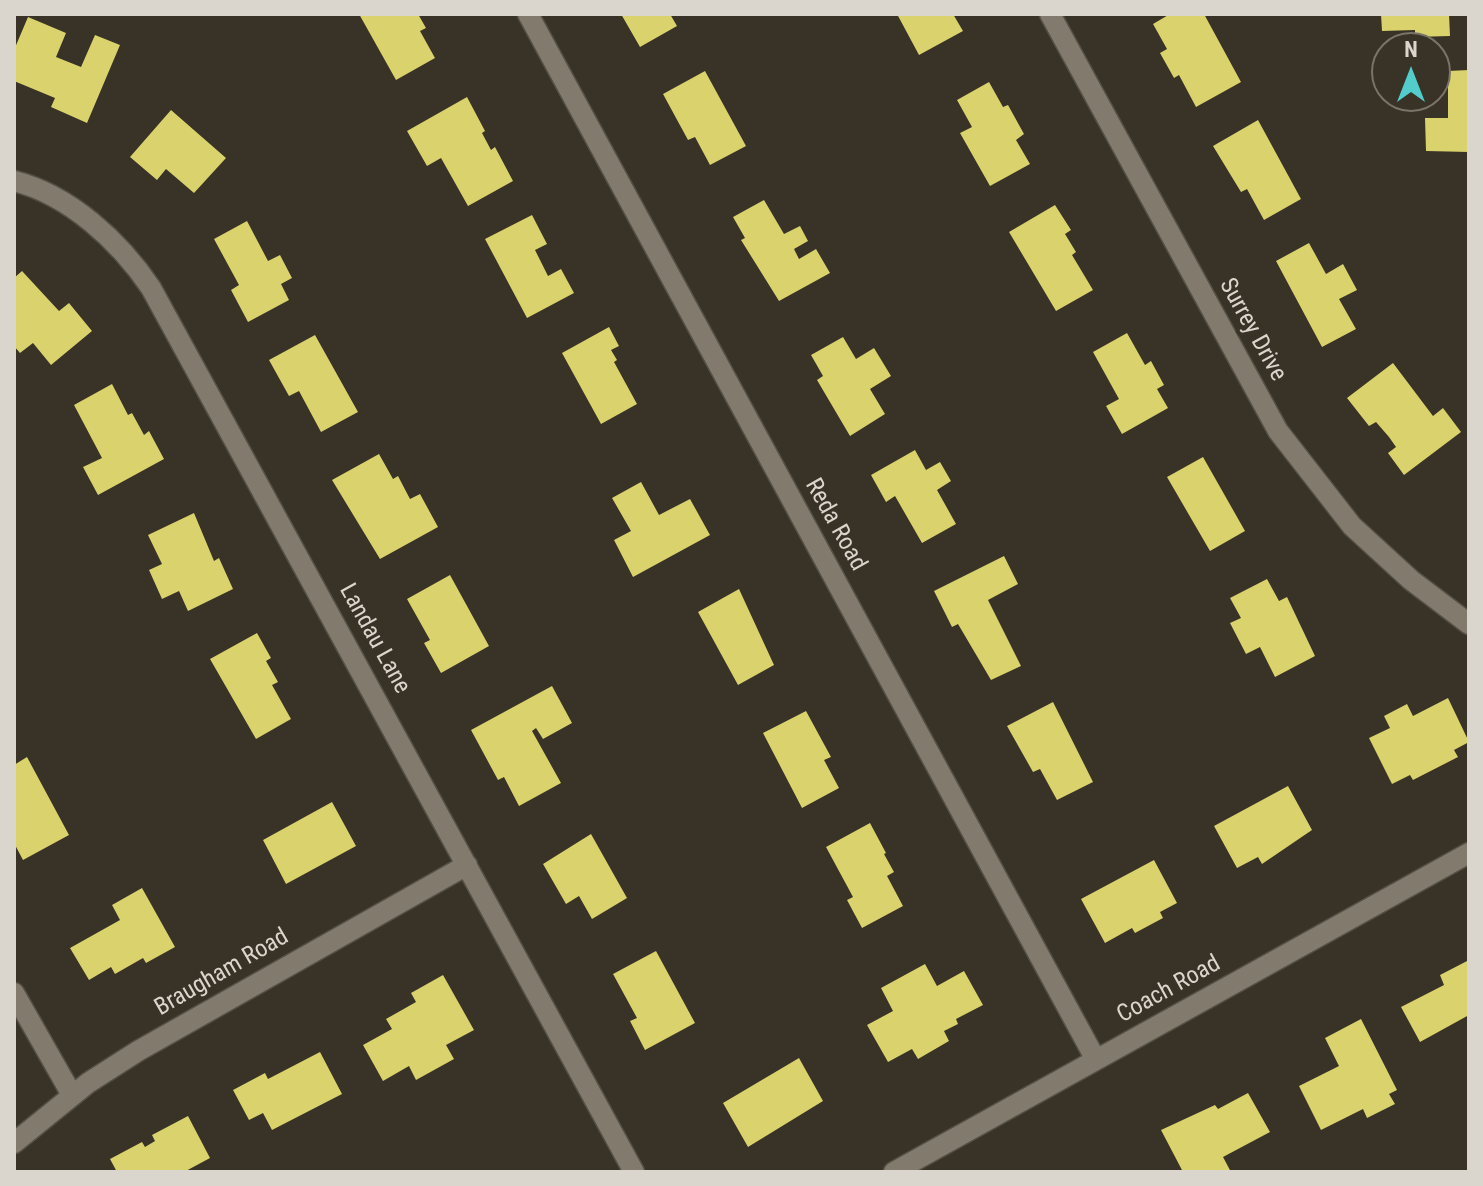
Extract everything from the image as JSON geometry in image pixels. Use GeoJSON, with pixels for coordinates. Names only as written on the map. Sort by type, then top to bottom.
{"type":"FeatureCollection","features":[{"type":"Feature","properties":{"kind":"street","name":"Reda Road"},"geometry":{"type":"LineString","coordinates":[[528,14],[1096,1060]]}},
{"type":"Feature","properties":{"kind":"street","name":"Surrey Drive"},"geometry":{"type":"LineString","coordinates":[[1050,14],[1285,442],[1352,526],[1411,580],[1469,624]]}},
{"type":"Feature","properties":{"kind":"street","name":"Landau Lane"},"geometry":{"type":"LineString","coordinates":[[14,181],[78,212],[127,256],[151,288],[634,1172]]}},
{"type":"Feature","properties":{"kind":"street","name":"Coach Road"},"geometry":{"type":"LineString","coordinates":[[894,1172],[1469,853]]}},
{"type":"Feature","properties":{"kind":"street","name":"Braugham Road"},"geometry":{"type":"LineString","coordinates":[[14,1143],[72,1095],[138,1051],[467,865]]}},
{"type":"Feature","properties":{"kind":"street"},"geometry":{"type":"LineString","coordinates":[[14,993],[72,1095]]}},
{"type":"Feature","properties":{"kind":"building"},"geometry":{"type":"Polygon","coordinates":[[[359,14],[418,14],[426,28],[420,31],[435,58],[396,80],[359,14]]]}},
{"type":"Feature","properties":{"kind":"building"},"geometry":{"type":"Polygon","coordinates":[[[621,14],[670,14],[677,26],[640,47],[621,14]]]}},
{"type":"Feature","properties":{"kind":"building"},"geometry":{"type":"Polygon","coordinates":[[[897,14],[953,14],[963,31],[919,55],[897,14]]]}},
{"type":"Feature","properties":{"kind":"building"},"geometry":{"type":"Polygon","coordinates":[[[1170,14],[1204,14],[1241,82],[1196,107],[1179,75],[1174,78],[1160,53],[1167,49],[1153,24],[1170,14]]]}},
{"type":"Feature","properties":{"kind":"building"},"geometry":{"type":"Polygon","coordinates":[[[1381,14],[1449,14],[1450,32],[1382,31],[1381,14]]]}},
{"type":"Feature","properties":{"kind":"building"},"geometry":{"type":"Polygon","coordinates":[[[28,17],[66,33],[56,57],[81,67],[95,35],[120,45],[87,123],[51,107],[55,98],[14,81],[14,50],[28,17]]]}},
{"type":"Feature","properties":{"kind":"building"},"geometry":{"type":"Polygon","coordinates":[[[1469,70],[1469,152],[1426,151],[1425,118],[1448,118],[1448,112],[1451,112],[1451,71],[1469,70]]]}},
{"type":"Feature","properties":{"kind":"building"},"geometry":{"type":"Polygon","coordinates":[[[705,71],[746,146],[710,165],[695,137],[688,140],[663,94],[705,71]]]}},
{"type":"Feature","properties":{"kind":"building"},"geometry":{"type":"Polygon","coordinates":[[[989,82],[1003,107],[1008,105],[1024,134],[1016,140],[1030,164],[990,186],[960,133],[972,127],[957,100],[989,82]]]}},
{"type":"Feature","properties":{"kind":"building"},"geometry":{"type":"Polygon","coordinates":[[[467,97],[491,150],[495,147],[513,181],[468,206],[441,158],[427,166],[407,131],[467,97]]]}},
{"type":"Feature","properties":{"kind":"building"},"geometry":{"type":"Polygon","coordinates":[[[171,110],[226,158],[194,193],[166,169],[157,180],[130,157],[171,110]]]}},
{"type":"Feature","properties":{"kind":"building"},"geometry":{"type":"Polygon","coordinates":[[[1258,120],[1301,199],[1264,220],[1247,189],[1241,192],[1213,146],[1258,120]]]}},
{"type":"Feature","properties":{"kind":"building"},"geometry":{"type":"Polygon","coordinates":[[[764,200],[784,234],[800,226],[808,241],[794,249],[799,259],[816,249],[830,273],[779,301],[741,240],[745,238],[733,217],[764,200]]]}},
{"type":"Feature","properties":{"kind":"building"},"geometry":{"type":"Polygon","coordinates":[[[1055,205],[1071,230],[1065,234],[1076,252],[1072,255],[1093,290],[1056,311],[1009,232],[1055,205]]]}},
{"type":"Feature","properties":{"kind":"building"},"geometry":{"type":"Polygon","coordinates":[[[532,215],[547,244],[535,250],[548,276],[561,269],[574,293],[527,318],[485,239],[532,215]]]}},
{"type":"Feature","properties":{"kind":"building"},"geometry":{"type":"Polygon","coordinates":[[[247,221],[268,261],[280,255],[292,278],[281,284],[289,300],[248,322],[231,290],[239,285],[214,239],[247,221]]]}},
{"type":"Feature","properties":{"kind":"building"},"geometry":{"type":"Polygon","coordinates":[[[1309,243],[1326,274],[1343,264],[1357,290],[1339,299],[1356,329],[1322,347],[1276,261],[1309,243]]]}},
{"type":"Feature","properties":{"kind":"building"},"geometry":{"type":"Polygon","coordinates":[[[22,271],[59,311],[69,303],[92,331],[51,365],[33,343],[20,353],[14,346],[14,278],[22,271]]]}},
{"type":"Feature","properties":{"kind":"building"},"geometry":{"type":"Polygon","coordinates":[[[609,327],[619,346],[611,350],[617,360],[614,362],[637,404],[601,424],[562,353],[609,327]]]}},
{"type":"Feature","properties":{"kind":"building"},"geometry":{"type":"Polygon","coordinates":[[[1127,333],[1145,365],[1151,361],[1164,385],[1157,389],[1168,408],[1122,434],[1106,406],[1119,399],[1093,352],[1127,333]]]}},
{"type":"Feature","properties":{"kind":"building"},"geometry":{"type":"Polygon","coordinates":[[[315,335],[358,412],[321,432],[299,391],[289,396],[269,360],[315,335]]]}},
{"type":"Feature","properties":{"kind":"building"},"geometry":{"type":"Polygon","coordinates":[[[843,337],[856,359],[874,348],[891,376],[870,389],[885,414],[850,436],[817,380],[823,376],[811,355],[843,337]]]}},
{"type":"Feature","properties":{"kind":"building"},"geometry":{"type":"Polygon","coordinates":[[[1393,363],[1433,416],[1443,408],[1461,432],[1404,475],[1388,453],[1396,447],[1389,437],[1376,422],[1369,426],[1347,398],[1393,363]]]}},
{"type":"Feature","properties":{"kind":"building"},"geometry":{"type":"Polygon","coordinates":[[[112,384],[128,415],[132,413],[144,435],[149,431],[164,459],[98,495],[83,467],[102,458],[74,405],[112,384]]]}},
{"type":"Feature","properties":{"kind":"building"},"geometry":{"type":"Polygon","coordinates":[[[915,450],[926,470],[940,462],[951,481],[937,490],[956,524],[922,543],[895,496],[886,502],[871,475],[915,450]]]}},
{"type":"Feature","properties":{"kind":"building"},"geometry":{"type":"Polygon","coordinates":[[[379,454],[393,479],[398,476],[410,499],[420,494],[438,527],[380,559],[332,480],[379,454]]]}},
{"type":"Feature","properties":{"kind":"building"},"geometry":{"type":"Polygon","coordinates":[[[1203,457],[1245,531],[1210,551],[1167,477],[1203,457]]]}},
{"type":"Feature","properties":{"kind":"building"},"geometry":{"type":"Polygon","coordinates":[[[641,482],[659,515],[690,499],[710,535],[633,577],[614,540],[631,531],[612,498],[641,482]]]}},
{"type":"Feature","properties":{"kind":"building"},"geometry":{"type":"Polygon","coordinates":[[[194,513],[214,561],[219,558],[233,589],[188,611],[179,591],[162,599],[149,570],[162,564],[148,535],[194,513]]]}},
{"type":"Feature","properties":{"kind":"building"},"geometry":{"type":"Polygon","coordinates":[[[1004,556],[1018,584],[988,600],[1021,666],[991,680],[958,624],[952,627],[934,591],[1004,556]]]}},
{"type":"Feature","properties":{"kind":"building"},"geometry":{"type":"Polygon","coordinates":[[[450,575],[489,646],[441,673],[424,643],[430,640],[407,599],[450,575]]]}},
{"type":"Feature","properties":{"kind":"building"},"geometry":{"type":"Polygon","coordinates":[[[1267,579],[1279,601],[1287,597],[1315,656],[1275,677],[1260,647],[1246,654],[1230,623],[1241,618],[1230,598],[1267,579]]]}},
{"type":"Feature","properties":{"kind":"building"},"geometry":{"type":"Polygon","coordinates":[[[739,589],[774,665],[738,685],[698,612],[739,589]]]}},
{"type":"Feature","properties":{"kind":"building"},"geometry":{"type":"Polygon","coordinates":[[[257,633],[271,658],[266,661],[278,682],[272,685],[291,719],[256,739],[210,659],[257,633]]]}},
{"type":"Feature","properties":{"kind":"building"},"geometry":{"type":"Polygon","coordinates":[[[552,686],[572,723],[543,739],[536,728],[532,731],[561,783],[519,806],[504,777],[498,780],[471,730],[552,686]]]}},
{"type":"Feature","properties":{"kind":"building"},"geometry":{"type":"Polygon","coordinates":[[[1448,698],[1469,742],[1454,750],[1458,757],[1413,780],[1410,775],[1392,784],[1369,738],[1390,728],[1384,716],[1407,704],[1413,716],[1448,698]]]}},
{"type":"Feature","properties":{"kind":"building"},"geometry":{"type":"Polygon","coordinates":[[[1053,702],[1093,782],[1057,800],[1040,769],[1033,772],[1007,726],[1053,702]]]}},
{"type":"Feature","properties":{"kind":"building"},"geometry":{"type":"Polygon","coordinates":[[[806,711],[831,757],[824,760],[839,788],[802,808],[763,733],[806,711]]]}},
{"type":"Feature","properties":{"kind":"building"},"geometry":{"type":"Polygon","coordinates":[[[27,757],[69,835],[23,860],[14,843],[14,765],[27,757]]]}},
{"type":"Feature","properties":{"kind":"building"},"geometry":{"type":"Polygon","coordinates":[[[1288,786],[1312,830],[1262,864],[1258,857],[1237,868],[1214,826],[1288,786]]]}},
{"type":"Feature","properties":{"kind":"building"},"geometry":{"type":"Polygon","coordinates":[[[332,802],[356,846],[286,884],[263,840],[332,802]]]}},
{"type":"Feature","properties":{"kind":"building"},"geometry":{"type":"Polygon","coordinates":[[[870,823],[894,872],[887,876],[903,906],[862,928],[847,900],[853,897],[826,847],[870,823]]]}},
{"type":"Feature","properties":{"kind":"building"},"geometry":{"type":"Polygon","coordinates":[[[591,834],[627,898],[592,919],[579,896],[566,904],[543,864],[591,834]]]}},
{"type":"Feature","properties":{"kind":"building"},"geometry":{"type":"Polygon","coordinates":[[[1154,860],[1177,903],[1160,912],[1163,918],[1135,933],[1132,928],[1105,943],[1081,899],[1154,860]]]}},
{"type":"Feature","properties":{"kind":"building"},"geometry":{"type":"Polygon","coordinates":[[[142,888],[175,947],[146,963],[143,958],[115,974],[111,967],[89,980],[70,948],[120,920],[112,905],[142,888]]]}},
{"type":"Feature","properties":{"kind":"building"},"geometry":{"type":"Polygon","coordinates":[[[656,951],[695,1023],[645,1050],[630,1021],[637,1018],[613,974],[656,951]]]}},
{"type":"Feature","properties":{"kind":"building"},"geometry":{"type":"Polygon","coordinates":[[[1469,960],[1469,1015],[1420,1042],[1401,1007],[1444,985],[1440,975],[1469,960]]]}},
{"type":"Feature","properties":{"kind":"building"},"geometry":{"type":"Polygon","coordinates":[[[925,964],[937,986],[964,971],[983,1005],[956,1019],[958,1024],[944,1031],[949,1041],[918,1059],[912,1049],[888,1062],[867,1025],[893,1011],[881,988],[925,964]]]}},
{"type":"Feature","properties":{"kind":"building"},"geometry":{"type":"Polygon","coordinates":[[[443,975],[474,1030],[446,1045],[454,1059],[416,1080],[409,1066],[383,1081],[363,1045],[392,1029],[386,1019],[416,1002],[411,993],[443,975]]]}},
{"type":"Feature","properties":{"kind":"building"},"geometry":{"type":"Polygon","coordinates":[[[1361,1019],[1397,1090],[1389,1094],[1395,1104],[1367,1118],[1363,1109],[1321,1130],[1299,1086],[1339,1066],[1325,1038],[1361,1019]]]}},
{"type":"Feature","properties":{"kind":"building"},"geometry":{"type":"Polygon","coordinates":[[[320,1052],[342,1094],[272,1130],[263,1113],[249,1120],[233,1090],[265,1073],[268,1079],[320,1052]]]}},
{"type":"Feature","properties":{"kind":"building"},"geometry":{"type":"Polygon","coordinates":[[[799,1058],[823,1101],[748,1147],[723,1103],[799,1058]]]}},
{"type":"Feature","properties":{"kind":"building"},"geometry":{"type":"Polygon","coordinates":[[[1248,1093],[1270,1132],[1223,1157],[1231,1172],[1183,1172],[1161,1130],[1215,1105],[1218,1109],[1248,1093]]]}},
{"type":"Feature","properties":{"kind":"building"},"geometry":{"type":"Polygon","coordinates":[[[188,1116],[210,1158],[184,1172],[117,1172],[110,1159],[142,1142],[145,1147],[155,1141],[152,1135],[188,1116]]]}}]}
